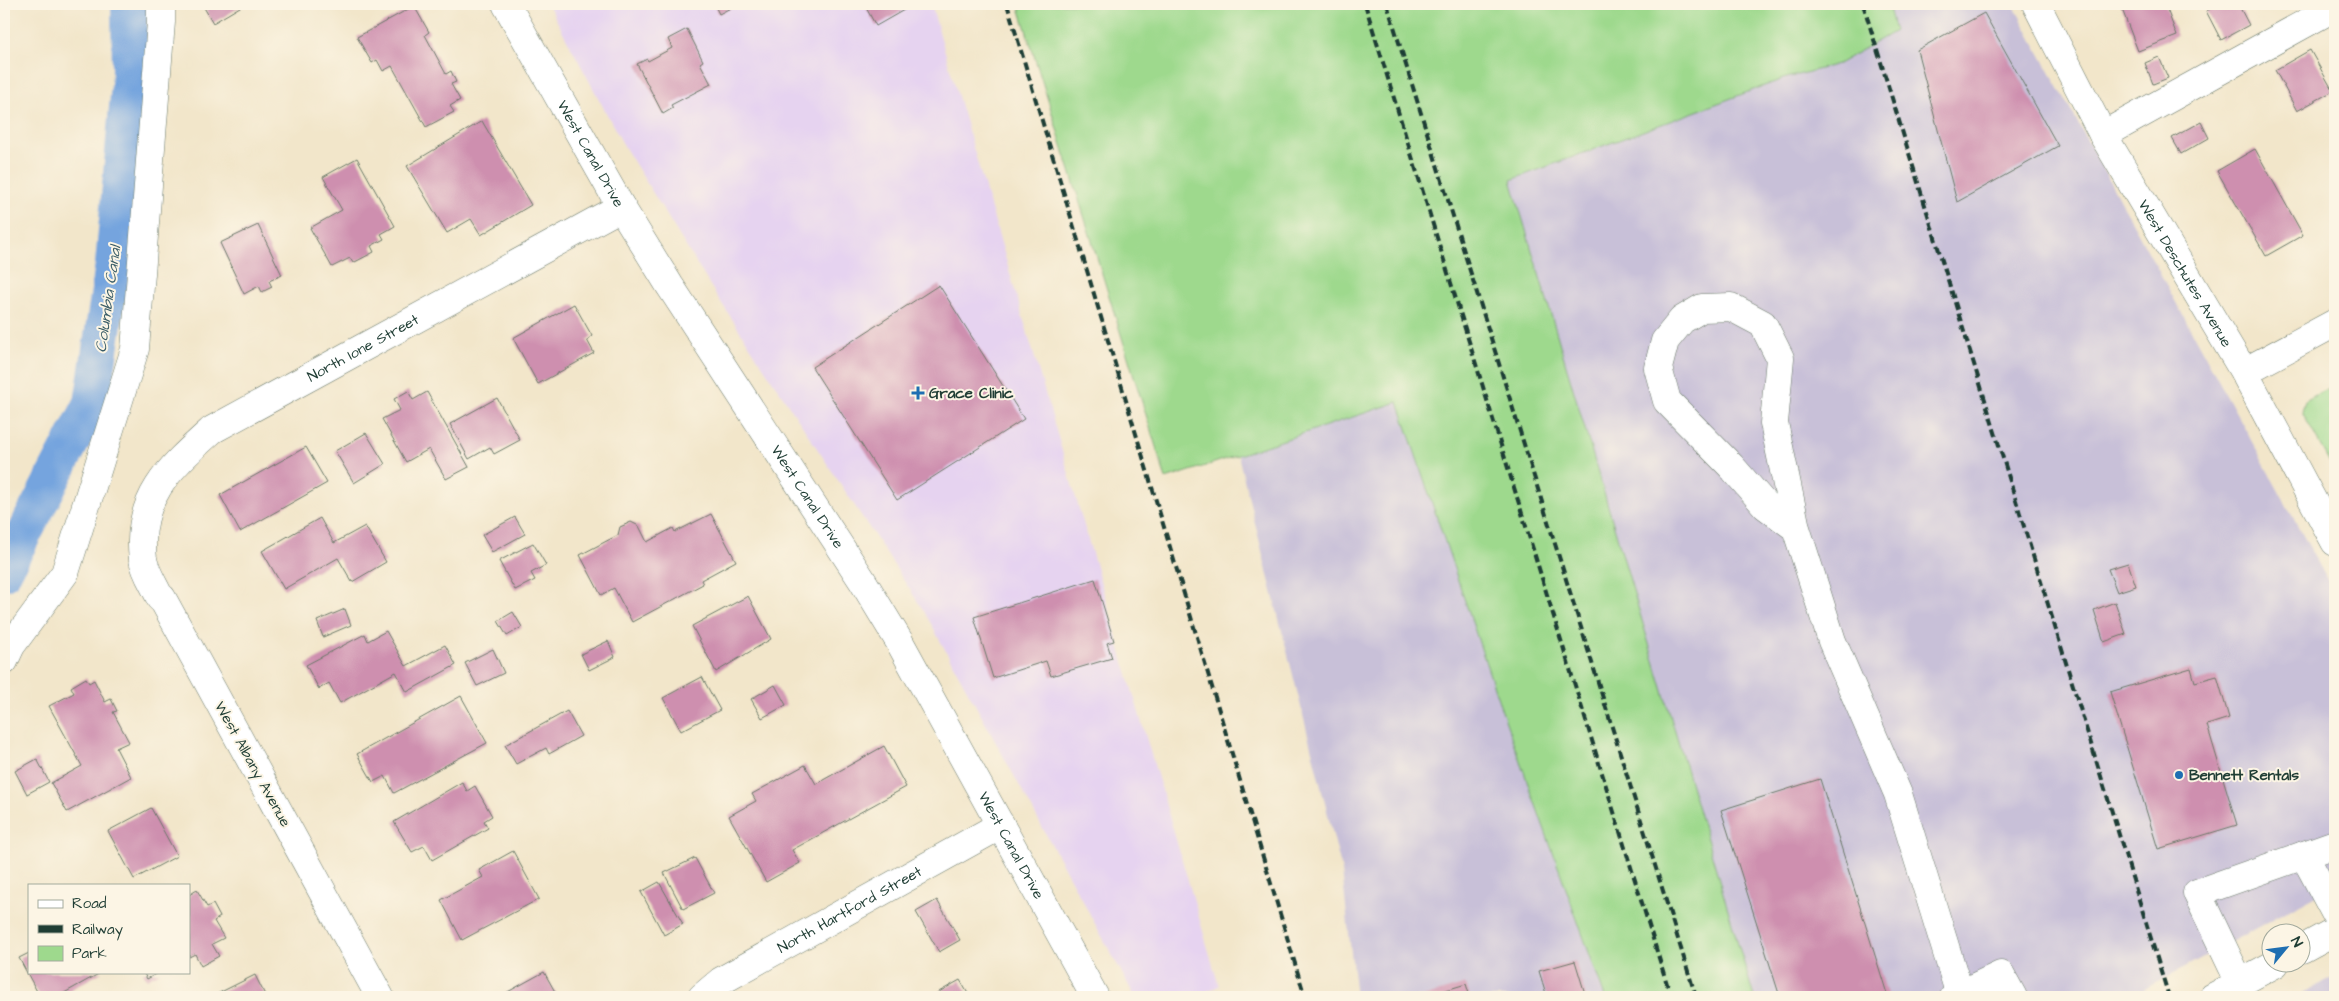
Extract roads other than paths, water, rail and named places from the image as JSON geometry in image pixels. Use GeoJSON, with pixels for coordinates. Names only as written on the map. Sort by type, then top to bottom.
{"type":"FeatureCollection","features":[{"type":"Feature","properties":{"kind":"street"},"geometry":{"type":"LineString","coordinates":[[4,661],[11,646],[65,573],[136,349],[162,22],[161,4]]}},
{"type":"Feature","properties":{"kind":"street","name":"West Canal Drive"},"geometry":{"type":"LineString","coordinates":[[506,4],[621,207],[670,286],[862,580],[899,641],[1095,997]]}},
{"type":"Feature","properties":{"kind":"street","name":"West Deschutes Avenue"},"geometry":{"type":"LineString","coordinates":[[2036,4],[2103,135],[2244,372],[2335,542]]}},
{"type":"Feature","properties":{"kind":"street"},"geometry":{"type":"LineString","coordinates":[[2103,135],[2335,7]]}},
{"type":"Feature","properties":{"kind":"street","name":"North Ione Street"},"geometry":{"type":"LineString","coordinates":[[142,526],[156,487],[180,460],[212,430],[621,207]]}},
{"type":"Feature","properties":{"kind":"street"},"geometry":{"type":"LineString","coordinates":[[1796,528],[1766,506],[1731,466],[1667,401],[1658,368],[1665,341],[1682,320],[1702,308],[1731,307],[1763,324],[1780,358],[1774,423],[1796,528],[1832,641],[1898,794],[1957,996],[2001,975],[2013,997]]}},
{"type":"Feature","properties":{"kind":"street"},"geometry":{"type":"LineString","coordinates":[[2244,372],[2335,323]]}},
{"type":"Feature","properties":{"kind":"street","name":"West Albany Avenue"},"geometry":{"type":"LineString","coordinates":[[142,526],[143,561],[160,598],[162,598],[380,997]]}},
{"type":"Feature","properties":{"kind":"street","name":"North Hartford Street"},"geometry":{"type":"LineString","coordinates":[[711,989],[1001,825]]}},
{"type":"Feature","properties":{"kind":"street"},"geometry":{"type":"LineString","coordinates":[[2240,983],[2197,893],[2335,844]]}},
{"type":"Feature","properties":{"kind":"street"},"geometry":{"type":"LineString","coordinates":[[2304,855],[2335,913]]}},
{"type":"Feature","properties":{"kind":"street"},"geometry":{"type":"LineString","coordinates":[[2312,944],[2335,931]]}},
{"type":"Feature","properties":{"kind":"street"},"geometry":{"type":"LineString","coordinates":[[2213,997],[2262,971]]}},
{"type":"Feature","properties":{"kind":"waterway","name":"Columbia Canal"},"geometry":{"type":"LineString","coordinates":[[4,572],[92,403],[113,264],[130,73],[129,4]]}},
{"type":"Feature","properties":{"kind":"railway"},"geometry":{"type":"LineString","coordinates":[[1007,4],[1305,997]]}},
{"type":"Feature","properties":{"kind":"railway"},"geometry":{"type":"LineString","coordinates":[[1365,4],[1671,997]]}},
{"type":"Feature","properties":{"kind":"railway"},"geometry":{"type":"LineString","coordinates":[[1387,4],[1696,997]]}},
{"type":"Feature","properties":{"kind":"railway"},"geometry":{"type":"LineString","coordinates":[[1863,4],[2169,997]]}},
{"type":"Feature","properties":{"kind":"place","name":"Grace Clinic"},"geometry":{"type":"Point","coordinates":[918,393]}},
{"type":"Feature","properties":{"kind":"place","name":"Bennett Rentals"},"geometry":{"type":"Point","coordinates":[2179,775]}}]}
